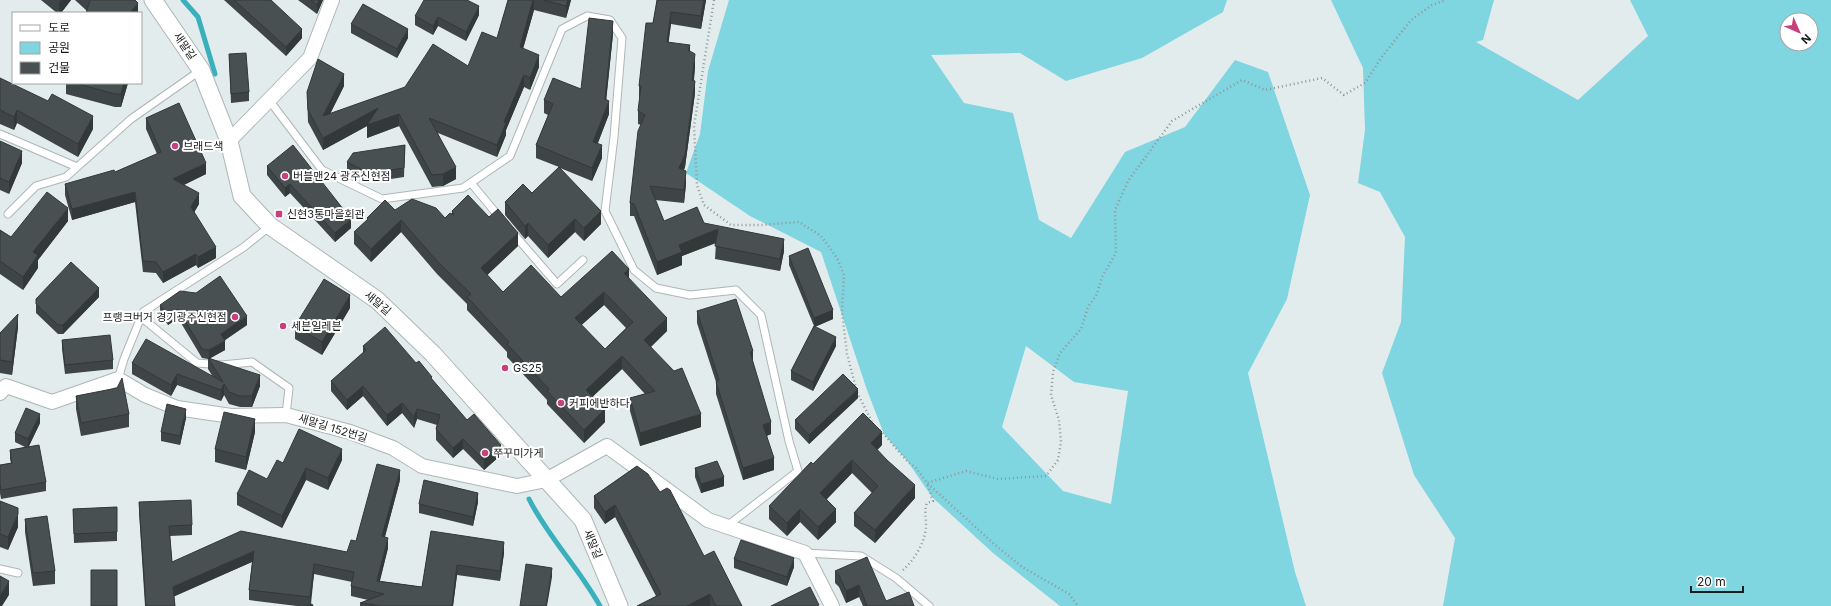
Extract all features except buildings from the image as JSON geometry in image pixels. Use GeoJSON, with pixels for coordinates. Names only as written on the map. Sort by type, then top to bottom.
{"type":"FeatureCollection","features":[{"type":"Feature","properties":{"kind":"street","name":"새말길"},"geometry":{"type":"LineString","coordinates":[[153,0],[201,70],[229,141],[242,196],[270,226],[376,300],[433,354],[583,520],[619,606]]}},
{"type":"Feature","properties":{"kind":"street"},"geometry":{"type":"LineString","coordinates":[[229,141],[310,58],[332,0]]}},
{"type":"Feature","properties":{"kind":"street"},"geometry":{"type":"LineString","coordinates":[[2,388],[52,402],[118,379]]}},
{"type":"Feature","properties":{"kind":"street","name":"새말길 152번길"},"geometry":{"type":"LineString","coordinates":[[118,379],[145,395],[177,408],[231,416],[286,415],[350,432],[394,448],[422,466],[517,486],[546,480],[607,446],[708,520],[727,526]]}},
{"type":"Feature","properties":{"kind":"street"},"geometry":{"type":"LineString","coordinates":[[727,526],[805,553],[832,606]]}},
{"type":"Feature","properties":{"kind":"lane"},"geometry":{"type":"LineString","coordinates":[[269,100],[322,170],[382,199],[463,188],[510,156],[562,30],[588,16],[610,20],[622,38],[614,138],[605,210],[634,270],[656,288],[690,295],[736,290],[761,315],[789,441],[798,471],[727,526]]}},
{"type":"Feature","properties":{"kind":"lane"},"geometry":{"type":"LineString","coordinates":[[8,214],[36,186],[66,177],[131,119],[201,70]]}},
{"type":"Feature","properties":{"kind":"lane"},"geometry":{"type":"LineString","coordinates":[[0,134],[77,167]]}},
{"type":"Feature","properties":{"kind":"lane"},"geometry":{"type":"LineString","coordinates":[[470,183],[557,284],[583,260]]}},
{"type":"Feature","properties":{"kind":"lane"},"geometry":{"type":"LineString","coordinates":[[118,379],[124,359],[143,312],[244,247],[270,226]]}},
{"type":"Feature","properties":{"kind":"lane"},"geometry":{"type":"LineString","coordinates":[[140,317],[197,363],[222,365],[252,362],[289,388],[286,415]]}},
{"type":"Feature","properties":{"kind":"lane"},"geometry":{"type":"LineString","coordinates":[[805,553],[861,556],[896,578],[929,606]]}},
{"type":"Feature","properties":{"kind":"lane"},"geometry":{"type":"LineString","coordinates":[[0,569],[18,574]]}},
{"type":"Feature","properties":{"kind":"path"},"geometry":{"type":"LineString","coordinates":[[714,0],[694,126],[697,185],[704,205],[731,225],[760,225],[799,222],[821,236],[837,258],[844,275],[842,312],[847,354],[857,392],[870,421],[908,462],[916,468],[927,483],[1010,557],[1022,566],[1069,594],[1078,606]]}},
{"type":"Feature","properties":{"kind":"path"},"geometry":{"type":"LineString","coordinates":[[927,483],[966,471],[998,479],[1046,476],[1058,460],[1061,442],[1059,420],[1051,395],[1053,372],[1060,353],[1081,329],[1088,307],[1097,294],[1102,277],[1116,253],[1115,210],[1128,181],[1172,121],[1242,80],[1265,90],[1322,78],[1344,95],[1365,84],[1381,58],[1410,20],[1432,5],[1446,0]]}},
{"type":"Feature","properties":{"kind":"path"},"geometry":{"type":"LineString","coordinates":[[896,578],[909,565],[922,542],[926,525],[924,511],[927,502],[933,501],[927,483]]}},
{"type":"Feature","properties":{"kind":"green space"},"geometry":{"type":"Polygon","coordinates":[[[729,0],[1227,0],[1223,12],[1142,58],[1066,81],[1020,53],[931,55],[964,103],[1013,113],[1039,220],[1071,238],[1125,152],[1185,127],[1235,60],[1268,72],[1310,195],[1287,299],[1248,373],[1295,572],[1306,606],[1060,606],[993,553],[932,497],[908,462],[884,434],[867,390],[821,252],[750,216],[686,173],[700,134],[708,71],[729,0]],[[1026,346],[1002,427],[1063,491],[1111,504],[1128,391],[1074,382],[1026,346]]]}},
{"type":"Feature","properties":{"kind":"green space"},"geometry":{"type":"Polygon","coordinates":[[[1331,0],[1494,0],[1483,40],[1476,42],[1578,100],[1648,36],[1630,0],[1831,0],[1831,606],[1443,606],[1455,538],[1414,475],[1382,373],[1401,322],[1405,237],[1380,192],[1358,183],[1365,130],[1363,68],[1331,0]]]}},
{"type":"Feature","properties":{"kind":"waterway"},"geometry":{"type":"LineString","coordinates":[[183,0],[198,17],[215,74]]}},
{"type":"Feature","properties":{"kind":"waterway"},"geometry":{"type":"LineString","coordinates":[[529,499],[545,526],[592,592],[600,606]]}},
{"type":"Feature","properties":{"kind":"place","name":"브래드색"},"geometry":{"type":"Point","coordinates":[175,146]}},
{"type":"Feature","properties":{"kind":"place","name":"버블맨24 광주신현점"},"geometry":{"type":"Point","coordinates":[285,176]}},
{"type":"Feature","properties":{"kind":"place","name":"신현3통마을회관"},"geometry":{"type":"Point","coordinates":[279,214]}},
{"type":"Feature","properties":{"kind":"place","name":"프랭크버거 경기광주신현점"},"geometry":{"type":"Point","coordinates":[235,317]}},
{"type":"Feature","properties":{"kind":"place","name":"세븐일레븐"},"geometry":{"type":"Point","coordinates":[283,326]}},
{"type":"Feature","properties":{"kind":"place","name":"GS25"},"geometry":{"type":"Point","coordinates":[505,368]}},
{"type":"Feature","properties":{"kind":"place","name":"커피에반하다"},"geometry":{"type":"Point","coordinates":[561,403]}},
{"type":"Feature","properties":{"kind":"place","name":"쭈꾸미가게"},"geometry":{"type":"Point","coordinates":[485,453]}}]}
